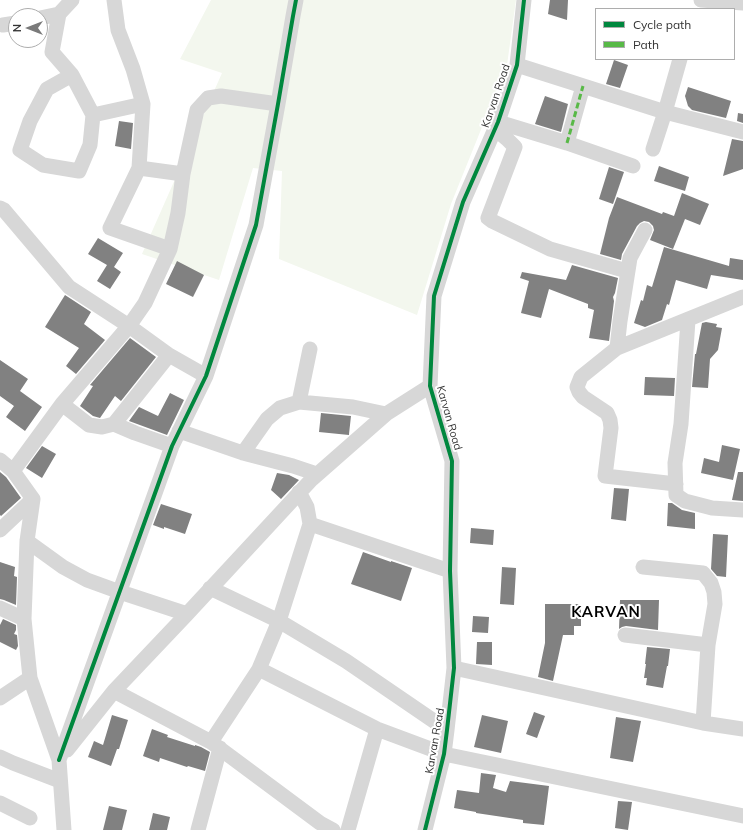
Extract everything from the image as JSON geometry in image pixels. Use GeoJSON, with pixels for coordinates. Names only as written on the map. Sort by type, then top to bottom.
{"type":"FeatureCollection","features":[{"type":"Feature","properties":{"kind":"street"},"geometry":{"type":"LineString","coordinates":[[72,0],[59,14],[52,52],[72,75],[93,114],[90,145],[79,171],[43,165],[20,150],[30,121],[47,89],[72,75]]}},
{"type":"Feature","properties":{"kind":"street"},"geometry":{"type":"LineString","coordinates":[[114,0],[118,30],[133,68],[143,104],[139,168],[110,228],[170,249]]}},
{"type":"Feature","properties":{"kind":"street"},"geometry":{"type":"LineString","coordinates":[[59,760],[172,446],[206,376],[256,225],[296,0]]}},
{"type":"Feature","properties":{"kind":"street","name":"Karvan Road"},"geometry":{"type":"LineString","coordinates":[[425,830],[444,754],[454,668],[450,571],[452,461],[430,386],[434,296],[463,202],[496,126],[517,65],[524,0]]}},
{"type":"Feature","properties":{"kind":"street"},"geometry":{"type":"LineString","coordinates":[[701,0],[743,3]]}},
{"type":"Feature","properties":{"kind":"street"},"geometry":{"type":"LineString","coordinates":[[48,16],[59,14]]}},
{"type":"Feature","properties":{"kind":"street"},"geometry":{"type":"LineString","coordinates":[[653,149],[680,60]]}},
{"type":"Feature","properties":{"kind":"street"},"geometry":{"type":"LineString","coordinates":[[517,65],[665,112],[743,132]]}},
{"type":"Feature","properties":{"kind":"street"},"geometry":{"type":"LineString","coordinates":[[567,143],[583,86]]}},
{"type":"Feature","properties":{"kind":"street"},"geometry":{"type":"LineString","coordinates":[[13,471],[62,404],[129,326],[145,303],[170,249],[178,213],[183,174],[197,110],[208,98],[220,96],[278,104]]}},
{"type":"Feature","properties":{"kind":"street"},"geometry":{"type":"LineString","coordinates":[[93,114],[143,104]]}},
{"type":"Feature","properties":{"kind":"street"},"geometry":{"type":"LineString","coordinates":[[496,126],[567,143],[633,166]]}},
{"type":"Feature","properties":{"kind":"street"},"geometry":{"type":"LineString","coordinates":[[496,126],[515,147],[488,218],[550,249],[627,271]]}},
{"type":"Feature","properties":{"kind":"street"},"geometry":{"type":"LineString","coordinates":[[139,168],[183,174]]}},
{"type":"Feature","properties":{"kind":"street"},"geometry":{"type":"LineString","coordinates":[[0,208],[4,210],[69,287],[129,326],[169,355],[206,376]]}},
{"type":"Feature","properties":{"kind":"street"},"geometry":{"type":"LineString","coordinates":[[618,348],[620,320],[627,271],[630,258],[645,230]]}},
{"type":"Feature","properties":{"kind":"street"},"geometry":{"type":"LineString","coordinates":[[676,484],[604,476],[611,428],[608,413],[583,397],[577,387],[581,377],[618,348],[743,297]]}},
{"type":"Feature","properties":{"kind":"street"},"geometry":{"type":"LineString","coordinates":[[688,320],[681,424],[676,463],[676,495],[685,501],[712,508],[743,510]]}},
{"type":"Feature","properties":{"kind":"street"},"geometry":{"type":"LineString","coordinates":[[299,402],[310,349]]}},
{"type":"Feature","properties":{"kind":"street"},"geometry":{"type":"LineString","coordinates":[[62,404],[89,425],[102,427],[114,424],[169,355]]}},
{"type":"Feature","properties":{"kind":"street"},"geometry":{"type":"LineString","coordinates":[[59,760],[114,691],[299,492],[317,474],[386,414],[430,386]]}},
{"type":"Feature","properties":{"kind":"street"},"geometry":{"type":"LineString","coordinates":[[243,453],[268,419],[280,408],[299,402],[353,407],[386,414]]}},
{"type":"Feature","properties":{"kind":"street"},"geometry":{"type":"LineString","coordinates":[[114,424],[135,434],[172,446]]}},
{"type":"Feature","properties":{"kind":"street"},"geometry":{"type":"LineString","coordinates":[[179,431],[243,453],[317,474]]}},
{"type":"Feature","properties":{"kind":"street"},"geometry":{"type":"LineString","coordinates":[[0,460],[13,471],[33,499],[27,541],[24,619],[30,678],[59,760],[64,830]]}},
{"type":"Feature","properties":{"kind":"street"},"geometry":{"type":"LineString","coordinates":[[198,830],[216,745],[259,669],[279,621],[310,524],[307,508],[299,492]]}},
{"type":"Feature","properties":{"kind":"street"},"geometry":{"type":"LineString","coordinates":[[0,530],[33,499]]}},
{"type":"Feature","properties":{"kind":"street"},"geometry":{"type":"LineString","coordinates":[[310,524],[450,571]]}},
{"type":"Feature","properties":{"kind":"street"},"geometry":{"type":"LineString","coordinates":[[27,541],[63,567],[88,580],[187,614]]}},
{"type":"Feature","properties":{"kind":"street"},"geometry":{"type":"LineString","coordinates":[[643,567],[703,573],[711,583],[714,592],[715,604],[708,645],[703,723]]}},
{"type":"Feature","properties":{"kind":"street"},"geometry":{"type":"LineString","coordinates":[[210,588],[279,621],[346,661],[447,730]]}},
{"type":"Feature","properties":{"kind":"street"},"geometry":{"type":"LineString","coordinates":[[0,608],[24,619]]}},
{"type":"Feature","properties":{"kind":"street"},"geometry":{"type":"LineString","coordinates":[[625,635],[708,645]]}},
{"type":"Feature","properties":{"kind":"street"},"geometry":{"type":"LineString","coordinates":[[454,668],[703,723],[743,729]]}},
{"type":"Feature","properties":{"kind":"street"},"geometry":{"type":"LineString","coordinates":[[259,669],[377,729],[444,754],[743,816]]}},
{"type":"Feature","properties":{"kind":"street"},"geometry":{"type":"LineString","coordinates":[[0,698],[30,678]]}},
{"type":"Feature","properties":{"kind":"street"},"geometry":{"type":"LineString","coordinates":[[114,691],[216,745],[320,823],[333,830]]}},
{"type":"Feature","properties":{"kind":"street"},"geometry":{"type":"LineString","coordinates":[[348,830],[377,729]]}},
{"type":"Feature","properties":{"kind":"street"},"geometry":{"type":"LineString","coordinates":[[0,757],[60,781]]}},
{"type":"Feature","properties":{"kind":"street"},"geometry":{"type":"LineString","coordinates":[[0,803],[30,818]]}},
{"type":"Feature","properties":{"kind":"shaded area"},"geometry":{"type":"Polygon","coordinates":[[[211,0],[516,0],[507,65],[451,204],[417,315],[279,259],[282,171],[253,168],[219,280],[142,254],[222,73],[180,59],[211,0]]]}},
{"type":"Feature","properties":{"kind":"building"},"geometry":{"type":"Polygon","coordinates":[[[550,0],[568,0],[567,20],[548,14],[550,0]]]}},
{"type":"Feature","properties":{"kind":"building"},"geometry":{"type":"Polygon","coordinates":[[[614,60],[628,65],[620,88],[606,84],[614,60]]]}},
{"type":"Feature","properties":{"kind":"building"},"geometry":{"type":"Polygon","coordinates":[[[688,87],[731,101],[726,118],[692,110],[688,106],[685,96],[688,87]]]}},
{"type":"Feature","properties":{"kind":"building"},"geometry":{"type":"Polygon","coordinates":[[[545,96],[568,104],[561,132],[535,124],[545,96]]]}},
{"type":"Feature","properties":{"kind":"building"},"geometry":{"type":"Polygon","coordinates":[[[738,113],[743,114],[743,123],[737,121],[738,113]]]}},
{"type":"Feature","properties":{"kind":"building"},"geometry":{"type":"Polygon","coordinates":[[[119,121],[133,123],[131,149],[115,146],[119,121]]]}},
{"type":"Feature","properties":{"kind":"building"},"geometry":{"type":"Polygon","coordinates":[[[732,139],[743,141],[743,169],[723,176],[732,139]]]}},
{"type":"Feature","properties":{"kind":"building"},"geometry":{"type":"Polygon","coordinates":[[[659,166],[689,177],[685,191],[654,181],[659,166]]]}},
{"type":"Feature","properties":{"kind":"building"},"geometry":{"type":"Polygon","coordinates":[[[609,167],[624,172],[613,204],[599,199],[609,167]]]}},
{"type":"Feature","properties":{"kind":"building"},"geometry":{"type":"Polygon","coordinates":[[[682,193],[709,204],[700,225],[685,219],[673,249],[650,240],[654,230],[653,226],[649,222],[644,221],[637,226],[622,254],[621,260],[600,254],[609,218],[617,197],[662,214],[663,212],[674,216],[682,193]]]}},
{"type":"Feature","properties":{"kind":"building"},"geometry":{"type":"Polygon","coordinates":[[[98,238],[123,253],[114,267],[121,272],[110,289],[97,281],[107,265],[88,254],[98,238]]]}},
{"type":"Feature","properties":{"kind":"building"},"geometry":{"type":"Polygon","coordinates":[[[664,247],[729,266],[730,258],[743,260],[743,280],[711,275],[707,289],[676,280],[669,305],[667,304],[662,320],[645,327],[634,323],[641,300],[643,301],[647,285],[652,287],[664,247]]]}},
{"type":"Feature","properties":{"kind":"building"},"geometry":{"type":"Polygon","coordinates":[[[177,261],[204,275],[193,297],[166,284],[177,261]]]}},
{"type":"Feature","properties":{"kind":"building"},"geometry":{"type":"Polygon","coordinates":[[[572,265],[618,278],[613,297],[614,301],[609,341],[589,338],[594,310],[588,308],[588,304],[549,289],[541,318],[521,313],[529,281],[520,278],[522,272],[566,280],[572,265]]]}},
{"type":"Feature","properties":{"kind":"building"},"geometry":{"type":"Polygon","coordinates":[[[65,295],[91,312],[84,324],[105,340],[76,374],[66,366],[79,348],[45,327],[65,295]]]}},
{"type":"Feature","properties":{"kind":"building"},"geometry":{"type":"Polygon","coordinates":[[[706,322],[717,324],[716,327],[722,328],[718,350],[710,359],[708,388],[692,387],[695,354],[702,323],[706,322]]]}},
{"type":"Feature","properties":{"kind":"building"},"geometry":{"type":"Polygon","coordinates":[[[130,338],[156,357],[121,401],[115,396],[100,418],[93,416],[80,406],[93,386],[90,385],[130,338]]]}},
{"type":"Feature","properties":{"kind":"building"},"geometry":{"type":"Polygon","coordinates":[[[0,360],[28,379],[20,391],[42,407],[25,431],[6,417],[14,406],[0,396],[0,360]]]}},
{"type":"Feature","properties":{"kind":"building"},"geometry":{"type":"Polygon","coordinates":[[[645,377],[675,378],[674,396],[644,395],[645,377]]]}},
{"type":"Feature","properties":{"kind":"building"},"geometry":{"type":"Polygon","coordinates":[[[170,393],[184,400],[167,435],[129,421],[139,407],[158,416],[170,393]]]}},
{"type":"Feature","properties":{"kind":"building"},"geometry":{"type":"Polygon","coordinates":[[[321,413],[351,416],[349,435],[319,432],[321,413]]]}},
{"type":"Feature","properties":{"kind":"building"},"geometry":{"type":"Polygon","coordinates":[[[722,445],[740,449],[733,480],[701,473],[704,458],[719,462],[722,445]]]}},
{"type":"Feature","properties":{"kind":"building"},"geometry":{"type":"Polygon","coordinates":[[[42,446],[56,454],[42,478],[26,468],[42,446]]]}},
{"type":"Feature","properties":{"kind":"building"},"geometry":{"type":"Polygon","coordinates":[[[0,472],[6,477],[21,498],[1,516],[0,515],[0,472]]]}},
{"type":"Feature","properties":{"kind":"building"},"geometry":{"type":"Polygon","coordinates":[[[738,472],[743,472],[743,501],[732,500],[738,472]]]}},
{"type":"Feature","properties":{"kind":"building"},"geometry":{"type":"Polygon","coordinates":[[[277,473],[289,475],[299,480],[281,499],[271,490],[277,473]]]}},
{"type":"Feature","properties":{"kind":"building"},"geometry":{"type":"Polygon","coordinates":[[[614,488],[629,489],[626,521],[611,519],[614,488]]]}},
{"type":"Feature","properties":{"kind":"building"},"geometry":{"type":"Polygon","coordinates":[[[668,503],[672,503],[682,510],[695,513],[695,529],[667,526],[668,503]]]}},
{"type":"Feature","properties":{"kind":"building"},"geometry":{"type":"Polygon","coordinates":[[[161,504],[192,514],[185,534],[153,525],[161,504]]]}},
{"type":"Feature","properties":{"kind":"building"},"geometry":{"type":"Polygon","coordinates":[[[471,528],[494,530],[493,545],[470,543],[471,528]]]}},
{"type":"Feature","properties":{"kind":"building"},"geometry":{"type":"Polygon","coordinates":[[[713,534],[728,535],[726,577],[717,576],[711,569],[713,534]]]}},
{"type":"Feature","properties":{"kind":"building"},"geometry":{"type":"Polygon","coordinates":[[[363,552],[412,568],[401,601],[351,584],[363,552]]]}},
{"type":"Feature","properties":{"kind":"building"},"geometry":{"type":"Polygon","coordinates":[[[0,562],[15,567],[14,576],[17,577],[16,605],[0,599],[0,562]]]}},
{"type":"Feature","properties":{"kind":"building"},"geometry":{"type":"Polygon","coordinates":[[[502,567],[516,568],[514,605],[500,604],[502,567]]]}},
{"type":"Feature","properties":{"kind":"building"},"geometry":{"type":"Polygon","coordinates":[[[620,600],[659,600],[658,630],[626,626],[619,629],[620,600]]]}},
{"type":"Feature","properties":{"kind":"building"},"geometry":{"type":"Polygon","coordinates":[[[545,604],[581,604],[581,626],[574,626],[574,635],[563,635],[553,681],[538,677],[545,643],[545,604]]]}},
{"type":"Feature","properties":{"kind":"building"},"geometry":{"type":"Polygon","coordinates":[[[473,616],[489,617],[488,633],[472,632],[473,616]]]}},
{"type":"Feature","properties":{"kind":"building"},"geometry":{"type":"Polygon","coordinates":[[[3,619],[16,625],[14,634],[17,635],[18,646],[16,650],[0,642],[0,625],[3,619]]]}},
{"type":"Feature","properties":{"kind":"building"},"geometry":{"type":"Polygon","coordinates":[[[477,642],[492,642],[492,665],[476,664],[477,642]]]}},
{"type":"Feature","properties":{"kind":"building"},"geometry":{"type":"Polygon","coordinates":[[[647,647],[670,649],[663,688],[646,685],[647,678],[644,678],[647,647]]]}},
{"type":"Feature","properties":{"kind":"building"},"geometry":{"type":"Polygon","coordinates":[[[534,712],[545,716],[537,738],[526,734],[534,712]]]}},
{"type":"Feature","properties":{"kind":"building"},"geometry":{"type":"Polygon","coordinates":[[[112,715],[128,720],[119,749],[117,749],[111,766],[88,757],[94,741],[103,745],[112,715]]]}},
{"type":"Feature","properties":{"kind":"building"},"geometry":{"type":"Polygon","coordinates":[[[482,715],[508,721],[501,753],[474,747],[482,715]]]}},
{"type":"Feature","properties":{"kind":"building"},"geometry":{"type":"Polygon","coordinates":[[[616,717],[641,721],[633,762],[610,758],[616,717]]]}},
{"type":"Feature","properties":{"kind":"building"},"geometry":{"type":"Polygon","coordinates":[[[152,729],[168,735],[167,737],[201,747],[210,752],[205,771],[160,758],[159,762],[143,756],[152,729]]]}},
{"type":"Feature","properties":{"kind":"building"},"geometry":{"type":"Polygon","coordinates":[[[481,773],[496,775],[493,788],[506,792],[510,781],[549,786],[544,825],[523,823],[523,820],[454,808],[457,790],[479,793],[481,773]]]}},
{"type":"Feature","properties":{"kind":"building"},"geometry":{"type":"Polygon","coordinates":[[[618,801],[632,802],[628,830],[615,828],[618,801]]]}},
{"type":"Feature","properties":{"kind":"building"},"geometry":{"type":"Polygon","coordinates":[[[109,806],[127,810],[122,830],[103,830],[109,806]]]}},
{"type":"Feature","properties":{"kind":"building"},"geometry":{"type":"Polygon","coordinates":[[[153,813],[170,817],[167,830],[149,830],[153,813]]]}},
{"type":"Feature","properties":{"kind":"marked path"},"geometry":{"type":"LineString","coordinates":[[567,143],[583,86]]}},
{"type":"Feature","properties":{"kind":"cycle path"},"geometry":{"type":"LineString","coordinates":[[59,760],[172,446],[206,376],[256,225],[296,0]]}},
{"type":"Feature","properties":{"kind":"cycle path"},"geometry":{"type":"LineString","coordinates":[[425,830],[444,754],[454,668],[450,571],[452,461],[430,386],[434,296],[463,202],[498,122],[517,65],[524,0]]}},
{"type":"Feature","properties":{"kind":"district","name":"KARVAN"},"geometry":{"type":"Point","coordinates":[606,612]}}]}
